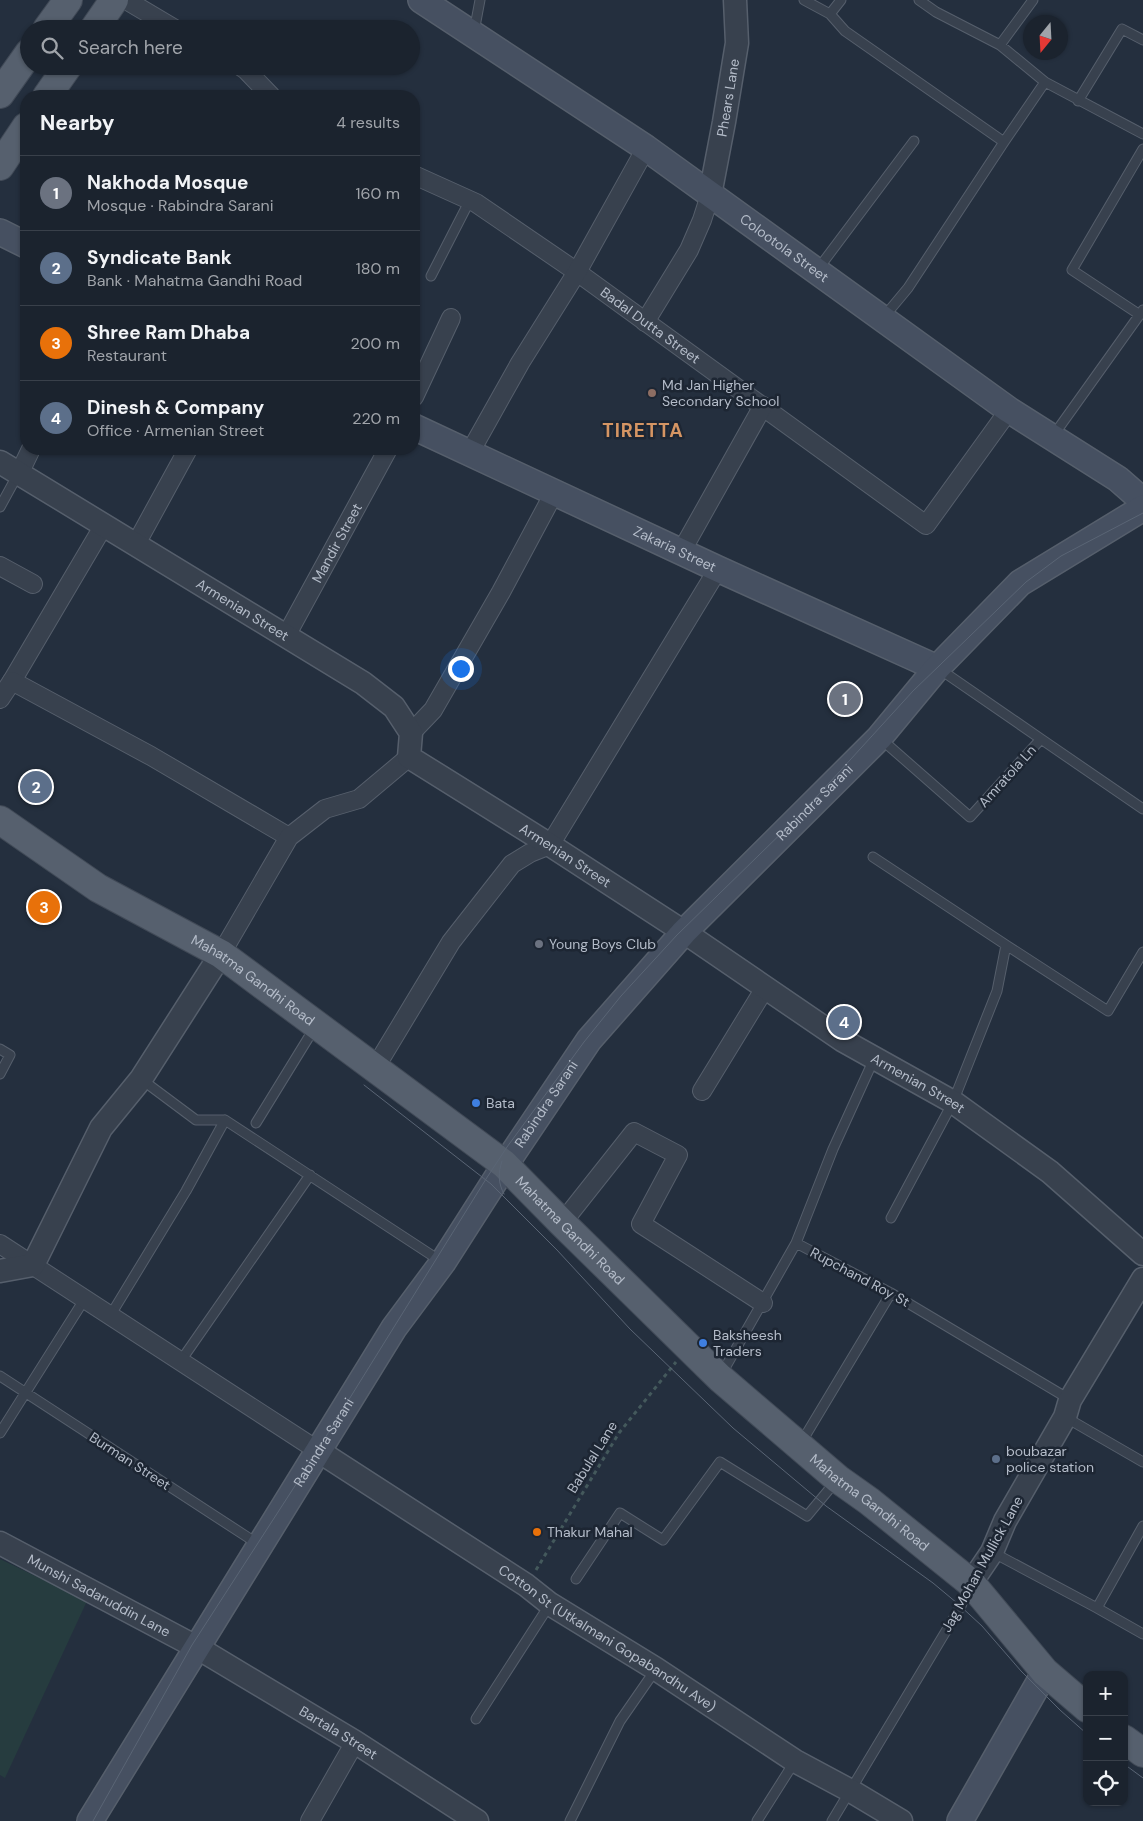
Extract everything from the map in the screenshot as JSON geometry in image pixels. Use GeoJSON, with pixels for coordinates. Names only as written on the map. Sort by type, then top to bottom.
{"type":"FeatureCollection","features":[{"type":"Feature","properties":{"kind":"main road"},"geometry":{"type":"LineString","coordinates":[[54,20],[68,0]]}},
{"type":"Feature","properties":{"kind":"main road"},"geometry":{"type":"LineString","coordinates":[[100,20],[114,0]]}},
{"type":"Feature","properties":{"kind":"main road","name":"Colootola Street"},"geometry":{"type":"LineString","coordinates":[[426,1],[473,35],[646,148],[1009,410],[1118,479],[1143,502]]}},
{"type":"Feature","properties":{"kind":"main road"},"geometry":{"type":"LineString","coordinates":[[0,94],[20,66]]}},
{"type":"Feature","properties":{"kind":"main road"},"geometry":{"type":"LineString","coordinates":[[51,90],[62,75]]}},
{"type":"Feature","properties":{"kind":"main road"},"geometry":{"type":"LineString","coordinates":[[0,166],[20,136]]}},
{"type":"Feature","properties":{"kind":"main road"},"geometry":{"type":"LineString","coordinates":[[0,232],[20,242]]}},
{"type":"Feature","properties":{"kind":"main road","name":"Zakaria Street"},"geometry":{"type":"LineString","coordinates":[[420,430],[681,552],[937,668]]}},
{"type":"Feature","properties":{"kind":"main road","name":"Rabindra Sarani"},"geometry":{"type":"LineString","coordinates":[[90,1821],[198,1648],[317,1450],[394,1328],[443,1262],[589,1040],[684,932],[879,738],[937,668],[1020,583],[1143,508]]}},
{"type":"Feature","properties":{"kind":"main road","name":"Mahatma Gandhi Road"},"geometry":{"type":"LineString","coordinates":[[0,820],[98,888],[221,954],[505,1165],[687,1348],[720,1378],[838,1479],[869,1501],[971,1583],[1045,1672],[1083,1705]]}},
{"type":"Feature","properties":{"kind":"main road"},"geometry":{"type":"LineString","coordinates":[[960,1821],[1045,1672]]}},
{"type":"Feature","properties":{"kind":"main road"},"geometry":{"type":"LineString","coordinates":[[1128,1741],[1143,1753]]}},
{"type":"Feature","properties":{"kind":"street"},"geometry":{"type":"LineString","coordinates":[[126,0],[160,20]]}},
{"type":"Feature","properties":{"kind":"street","name":"Phears Lane"},"geometry":{"type":"LineString","coordinates":[[710,194],[737,43],[735,0]]}},
{"type":"Feature","properties":{"kind":"street"},"geometry":{"type":"LineString","coordinates":[[251,75],[265,90]]}},
{"type":"Feature","properties":{"kind":"street"},"geometry":{"type":"LineString","coordinates":[[469,454],[520,363],[577,272],[646,148]]}},
{"type":"Feature","properties":{"kind":"street","name":"Badal Dutta Street"},"geometry":{"type":"LineString","coordinates":[[420,178],[470,200],[577,272],[926,525],[1009,410]]}},
{"type":"Feature","properties":{"kind":"street"},"geometry":{"type":"LineString","coordinates":[[645,322],[689,250],[702,220],[710,194]]}},
{"type":"Feature","properties":{"kind":"street"},"geometry":{"type":"LineString","coordinates":[[420,384],[451,318]]}},
{"type":"Feature","properties":{"kind":"street"},"geometry":{"type":"LineString","coordinates":[[681,552],[763,406]]}},
{"type":"Feature","properties":{"kind":"street"},"geometry":{"type":"LineString","coordinates":[[9,468],[24,455]]}},
{"type":"Feature","properties":{"kind":"street"},"geometry":{"type":"LineString","coordinates":[[136,544],[185,455]]}},
{"type":"Feature","properties":{"kind":"street","name":"Mandir Street"},"geometry":{"type":"LineString","coordinates":[[286,636],[385,455]]}},
{"type":"Feature","properties":{"kind":"street","name":"Armenian Street"},"geometry":{"type":"LineString","coordinates":[[9,468],[371,689],[394,707],[411,733]]}},
{"type":"Feature","properties":{"kind":"street"},"geometry":{"type":"LineString","coordinates":[[33,1265],[101,1128],[141,1079],[221,954],[289,838],[325,809],[359,799],[409,757],[411,733],[433,710],[501,592],[554,493]]}},
{"type":"Feature","properties":{"kind":"street"},"geometry":{"type":"LineString","coordinates":[[0,699],[104,525]]}},
{"type":"Feature","properties":{"kind":"street"},"geometry":{"type":"LineString","coordinates":[[0,566],[33,584]]}},
{"type":"Feature","properties":{"kind":"street"},"geometry":{"type":"LineString","coordinates":[[375,1068],[451,942],[512,864],[530,853],[550,845],[718,569]]}},
{"type":"Feature","properties":{"kind":"street"},"geometry":{"type":"LineString","coordinates":[[12,681],[151,756],[289,838]]}},
{"type":"Feature","properties":{"kind":"street","name":"Armenian Street"},"geometry":{"type":"LineString","coordinates":[[409,757],[684,932],[842,1040],[953,1102],[1050,1172],[1143,1254]]}},
{"type":"Feature","properties":{"kind":"street"},"geometry":{"type":"LineString","coordinates":[[702,1091],[765,988]]}},
{"type":"Feature","properties":{"kind":"street"},"geometry":{"type":"LineString","coordinates":[[562,1224],[634,1132],[678,1155],[640,1224],[763,1303]]}},
{"type":"Feature","properties":{"kind":"street"},"geometry":{"type":"LineString","coordinates":[[0,1244],[317,1450]]}},
{"type":"Feature","properties":{"kind":"street"},"geometry":{"type":"LineString","coordinates":[[0,1271],[33,1265]]}},
{"type":"Feature","properties":{"kind":"street","name":"Jag Mohan Mullick Lane"},"geometry":{"type":"LineString","coordinates":[[971,1583],[992,1552],[1005,1521],[1143,1278]]}},
{"type":"Feature","properties":{"kind":"street","name":"Cotton St (Utkalmani Gopabandhu Ave)"},"geometry":{"type":"LineString","coordinates":[[317,1450],[526,1585],[550,1604],[656,1669],[795,1761],[901,1821]]}},
{"type":"Feature","properties":{"kind":"street","name":"Munshi Sadaruddin Lane"},"geometry":{"type":"LineString","coordinates":[[0,1543],[198,1648]]}},
{"type":"Feature","properties":{"kind":"street","name":"Bartala Street"},"geometry":{"type":"LineString","coordinates":[[198,1648],[355,1742],[477,1821]]}},
{"type":"Feature","properties":{"kind":"street"},"geometry":{"type":"LineString","coordinates":[[310,1821],[355,1742]]}},
{"type":"Feature","properties":{"kind":"lane"},"geometry":{"type":"LineString","coordinates":[[473,35],[480,0]]}},
{"type":"Feature","properties":{"kind":"lane"},"geometry":{"type":"LineString","coordinates":[[804,0],[830,14],[845,30],[1004,142]]}},
{"type":"Feature","properties":{"kind":"lane"},"geometry":{"type":"LineString","coordinates":[[830,14],[841,0]]}},
{"type":"Feature","properties":{"kind":"lane"},"geometry":{"type":"LineString","coordinates":[[919,0],[936,12],[1000,45],[1045,82],[1143,134]]}},
{"type":"Feature","properties":{"kind":"lane"},"geometry":{"type":"LineString","coordinates":[[1000,45],[1033,0]]}},
{"type":"Feature","properties":{"kind":"lane"},"geometry":{"type":"LineString","coordinates":[[1078,101],[1122,29],[1143,40]]}},
{"type":"Feature","properties":{"kind":"lane"},"geometry":{"type":"LineString","coordinates":[[883,318],[908,288],[1045,82]]}},
{"type":"Feature","properties":{"kind":"lane"},"geometry":{"type":"LineString","coordinates":[[816,272],[914,141]]}},
{"type":"Feature","properties":{"kind":"lane"},"geometry":{"type":"LineString","coordinates":[[1052,437],[1141,313],[1072,270],[1143,149]]}},
{"type":"Feature","properties":{"kind":"lane"},"geometry":{"type":"LineString","coordinates":[[431,276],[470,200]]}},
{"type":"Feature","properties":{"kind":"lane"},"geometry":{"type":"LineString","coordinates":[[0,507],[9,468]]}},
{"type":"Feature","properties":{"kind":"lane"},"geometry":{"type":"LineString","coordinates":[[937,668],[1041,739]]}},
{"type":"Feature","properties":{"kind":"lane","name":"Amratola Ln"},"geometry":{"type":"LineString","coordinates":[[879,738],[970,817],[1041,739],[1143,809]]}},
{"type":"Feature","properties":{"kind":"lane"},"geometry":{"type":"LineString","coordinates":[[873,857],[1108,1011],[1143,952]]}},
{"type":"Feature","properties":{"kind":"lane"},"geometry":{"type":"LineString","coordinates":[[891,1218],[953,1102],[997,991],[1006,944]]}},
{"type":"Feature","properties":{"kind":"lane"},"geometry":{"type":"LineString","coordinates":[[256,1123],[317,1024]]}},
{"type":"Feature","properties":{"kind":"lane"},"geometry":{"type":"LineString","coordinates":[[0,1049],[10,1056],[0,1074]]}},
{"type":"Feature","properties":{"kind":"lane","name":"Rupchand Roy St"},"geometry":{"type":"LineString","coordinates":[[874,1059],[833,1149],[796,1243],[891,1293],[1068,1408],[1143,1462]]}},
{"type":"Feature","properties":{"kind":"lane"},"geometry":{"type":"LineString","coordinates":[[141,1079],[196,1120],[224,1120],[443,1262]]}},
{"type":"Feature","properties":{"kind":"lane"},"geometry":{"type":"LineString","coordinates":[[110,1316],[186,1191],[224,1120]]}},
{"type":"Feature","properties":{"kind":"lane"},"geometry":{"type":"LineString","coordinates":[[180,1362],[310,1175]]}},
{"type":"Feature","properties":{"kind":"lane"},"geometry":{"type":"LineString","coordinates":[[720,1378],[796,1243]]}},
{"type":"Feature","properties":{"kind":"lane"},"geometry":{"type":"LineString","coordinates":[[799,1447],[891,1293]]}},
{"type":"Feature","properties":{"kind":"lane"},"geometry":{"type":"LineString","coordinates":[[0,1433],[84,1300]]}},
{"type":"Feature","properties":{"kind":"lane","name":"Burman Street"},"geometry":{"type":"LineString","coordinates":[[0,1376],[261,1545]]}},
{"type":"Feature","properties":{"kind":"lane"},"geometry":{"type":"LineString","coordinates":[[576,1579],[620,1513],[662,1540],[720,1462],[807,1516],[838,1479]]}},
{"type":"Feature","properties":{"kind":"lane"},"geometry":{"type":"LineString","coordinates":[[1097,1608],[1143,1526]]}},
{"type":"Feature","properties":{"kind":"lane"},"geometry":{"type":"LineString","coordinates":[[992,1552],[1143,1634]]}},
{"type":"Feature","properties":{"kind":"lane","name":"Jag Mohan Mullick Lane"},"geometry":{"type":"LineString","coordinates":[[832,1821],[961,1606],[971,1583]]}},
{"type":"Feature","properties":{"kind":"lane"},"geometry":{"type":"LineString","coordinates":[[476,1719],[550,1604]]}},
{"type":"Feature","properties":{"kind":"lane"},"geometry":{"type":"LineString","coordinates":[[570,1821],[620,1721],[656,1669]]}},
{"type":"Feature","properties":{"kind":"lane"},"geometry":{"type":"LineString","coordinates":[[756,1821],[795,1761]]}},
{"type":"Feature","properties":{"kind":"path","name":"Babulal Lane"},"geometry":{"type":"LineString","coordinates":[[526,1585],[619,1432],[687,1348]]}},
{"type":"Feature","properties":{"kind":"green space"},"geometry":{"type":"Polygon","coordinates":[[[0,1559],[87,1601],[5,1778],[0,1775],[0,1559]]]}},
{"type":"Feature","properties":{"kind":"tram line"},"geometry":{"type":"LineString","coordinates":[[93,1821],[192,1645],[302,1475],[486,1179],[507,1147],[584,1042],[621,996],[677,935],[799,816],[913,691],[1026,582],[1061,556],[1143,513]]}},
{"type":"Feature","properties":{"kind":"tram line"},"geometry":{"type":"LineString","coordinates":[[364,1085],[491,1184],[557,1250],[630,1329],[733,1428],[826,1506],[933,1583],[957,1603],[982,1626],[1021,1671],[1083,1730]]}},
{"type":"Feature","properties":{"kind":"tram line"},"geometry":{"type":"LineString","coordinates":[[502,1161],[499,1178],[504,1194]]}},
{"type":"Feature","properties":{"kind":"tram line"},"geometry":{"type":"LineString","coordinates":[[1128,1767],[1143,1778]]}},
{"type":"Feature","properties":{"kind":"place","name":"Md Jan Higher Secondary School"},"geometry":{"type":"Point","coordinates":[652,393]}},
{"type":"Feature","properties":{"kind":"place","name":"Nakhoda Mosque"},"geometry":{"type":"Point","coordinates":[845,699]}},
{"type":"Feature","properties":{"kind":"place","name":"Syndicate Bank"},"geometry":{"type":"Point","coordinates":[36,787]}},
{"type":"Feature","properties":{"kind":"place","name":"Shree Ram Dhaba"},"geometry":{"type":"Point","coordinates":[44,907]}},
{"type":"Feature","properties":{"kind":"place","name":"Young Boys Club"},"geometry":{"type":"Point","coordinates":[539,944]}},
{"type":"Feature","properties":{"kind":"place","name":"Dinesh & Company"},"geometry":{"type":"Point","coordinates":[844,1022]}},
{"type":"Feature","properties":{"kind":"place","name":"Bata"},"geometry":{"type":"Point","coordinates":[476,1103]}},
{"type":"Feature","properties":{"kind":"place","name":"Baksheesh Traders"},"geometry":{"type":"Point","coordinates":[703,1343]}},
{"type":"Feature","properties":{"kind":"place","name":"boubazar police station"},"geometry":{"type":"Point","coordinates":[996,1459]}},
{"type":"Feature","properties":{"kind":"place","name":"Thakur Mahal"},"geometry":{"type":"Point","coordinates":[537,1532]}},
{"type":"Feature","properties":{"kind":"district","name":"TIRETTA"},"geometry":{"type":"Point","coordinates":[643,430]}}]}
